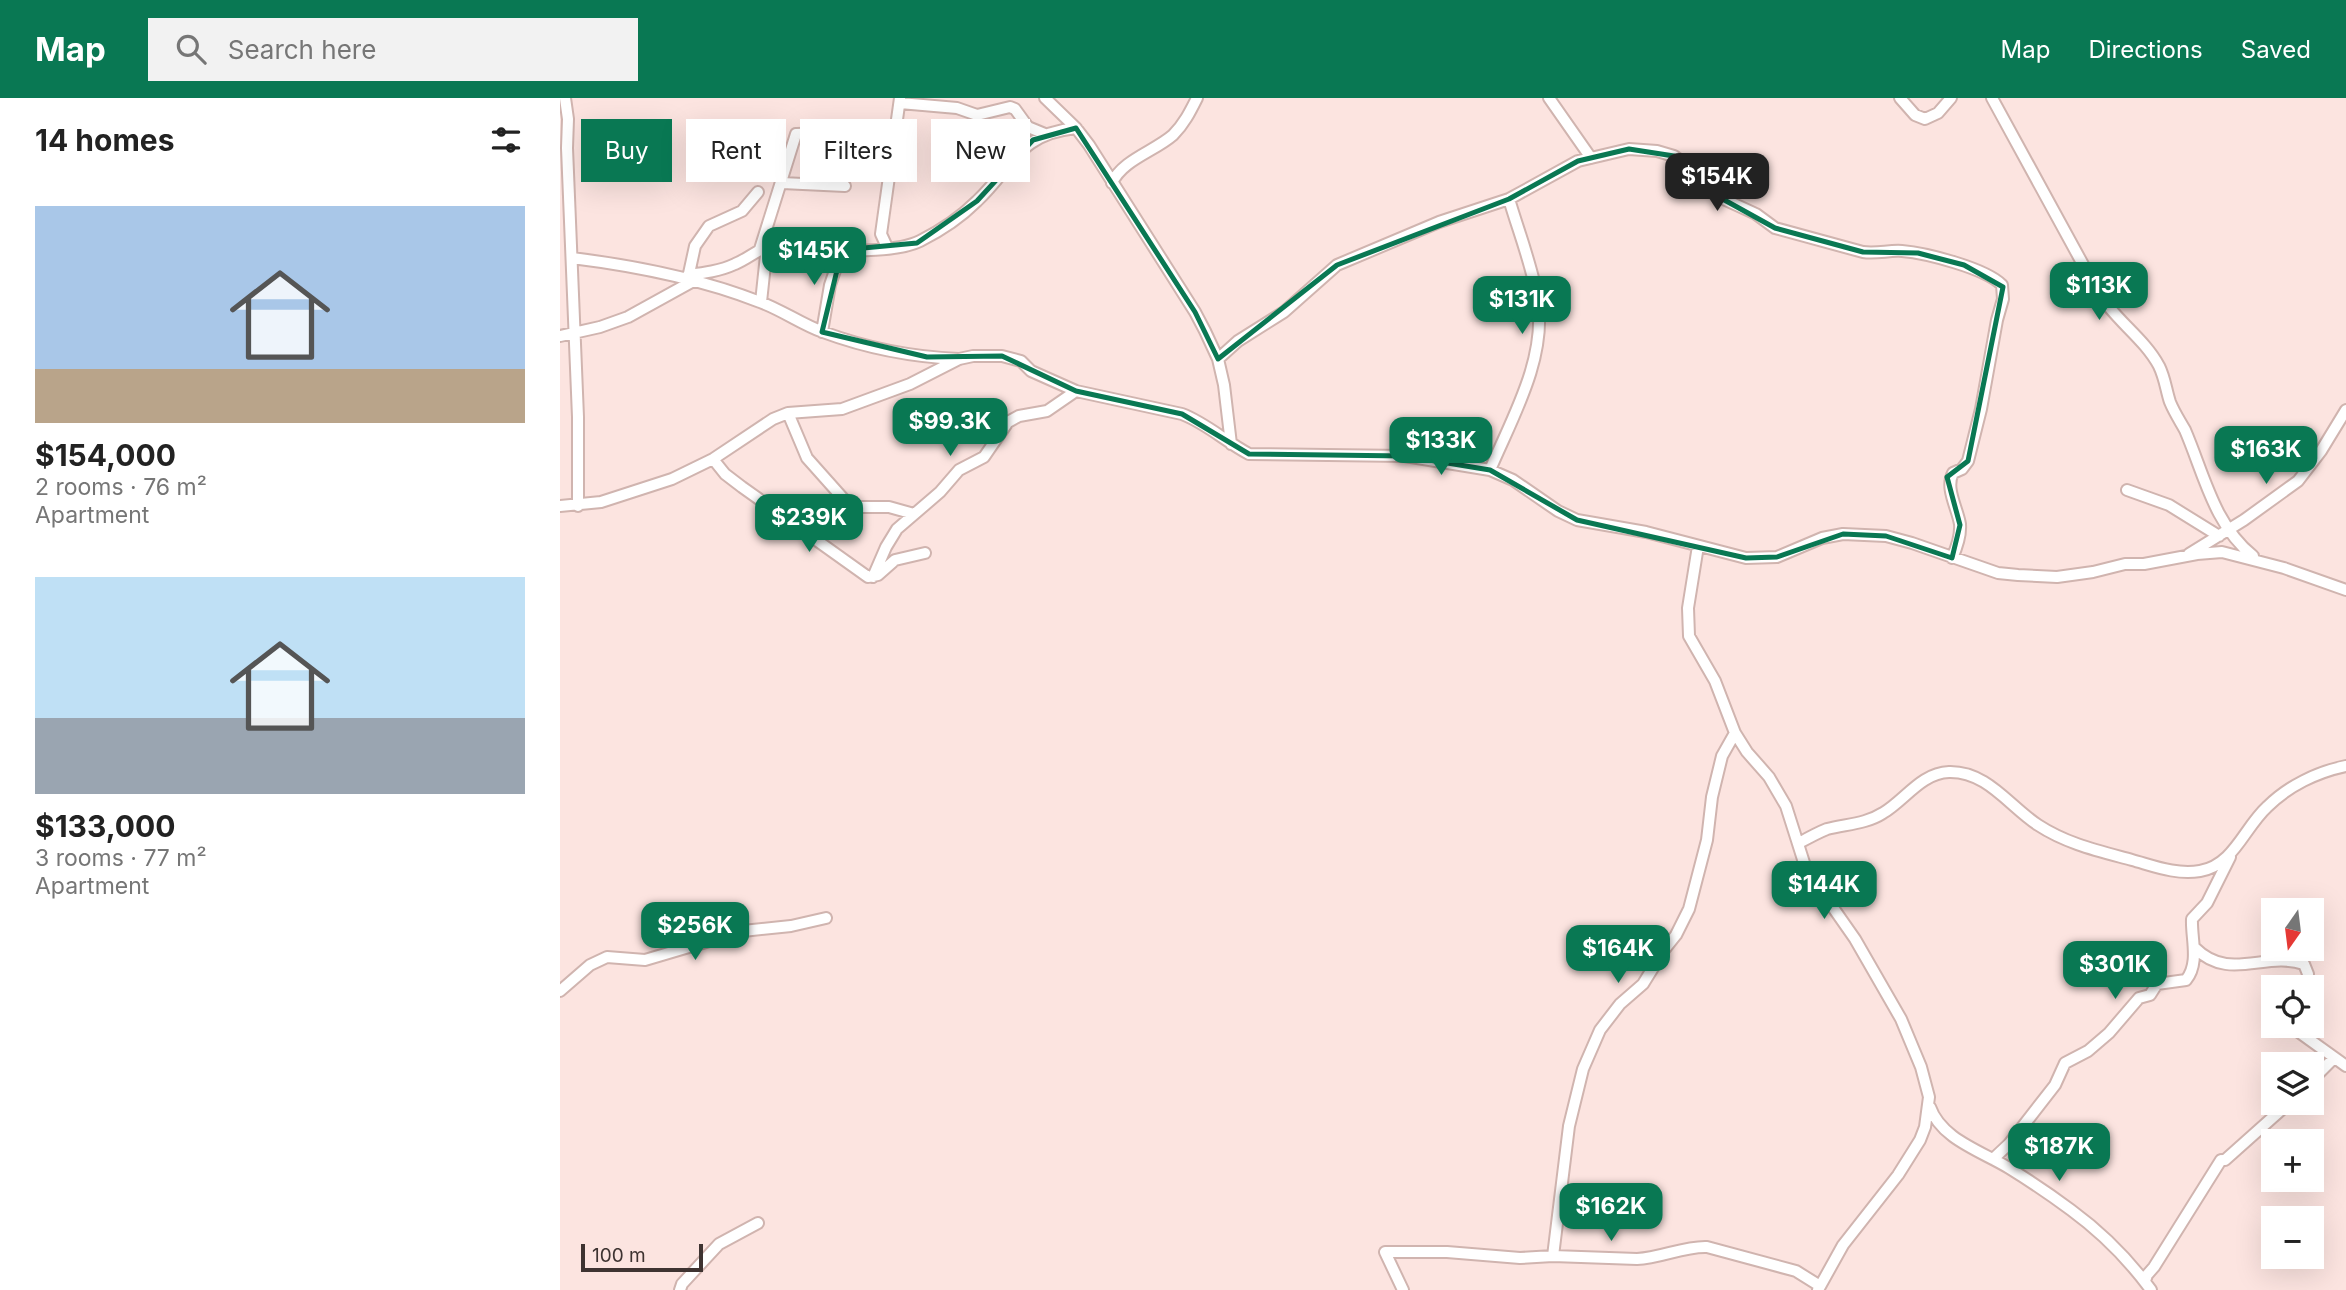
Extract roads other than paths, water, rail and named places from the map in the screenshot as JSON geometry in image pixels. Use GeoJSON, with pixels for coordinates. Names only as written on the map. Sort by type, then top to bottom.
{"type":"FeatureCollection","features":[{"type":"Feature","properties":{"kind":"street"},"geometry":{"type":"LineString","coordinates":[[565,98],[568,119],[578,417],[578,506]]}},
{"type":"Feature","properties":{"kind":"street"},"geometry":{"type":"LineString","coordinates":[[1045,98],[1076,128],[1195,312],[1218,359],[1231,444]]}},
{"type":"Feature","properties":{"kind":"street"},"geometry":{"type":"LineString","coordinates":[[1059,98],[1060,112]]}},
{"type":"Feature","properties":{"kind":"street"},"geometry":{"type":"LineString","coordinates":[[1112,183],[1119,173],[1173,135],[1187,118],[1197,98]]}},
{"type":"Feature","properties":{"kind":"street"},"geometry":{"type":"LineString","coordinates":[[1549,98],[1591,158]]}},
{"type":"Feature","properties":{"kind":"street"},"geometry":{"type":"LineString","coordinates":[[1900,98],[1915,115],[1925,119],[1938,113],[1951,98]]}},
{"type":"Feature","properties":{"kind":"street"},"geometry":{"type":"LineString","coordinates":[[1992,98],[2109,310],[2148,348],[2159,366],[2170,403],[2185,430],[2223,533]]}},
{"type":"Feature","properties":{"kind":"street"},"geometry":{"type":"LineString","coordinates":[[898,119],[900,100],[957,108],[977,114],[1010,107],[1015,109],[1028,127],[1045,134]]}},
{"type":"Feature","properties":{"kind":"street"},"geometry":{"type":"LineString","coordinates":[[560,336],[628,317],[690,278],[739,263],[764,248],[788,243],[842,250],[917,243],[977,201],[1024,147],[1045,134],[1076,128]]}},
{"type":"Feature","properties":{"kind":"street"},"geometry":{"type":"LineString","coordinates":[[761,302],[764,248],[796,134],[800,134]]}},
{"type":"Feature","properties":{"kind":"street"},"geometry":{"type":"LineString","coordinates":[[1218,359],[1238,341],[1284,312],[1337,265],[1439,222],[1509,199],[1578,161],[1629,149],[1657,151],[1674,156],[1719,197],[1756,214],[1775,228],[1863,252],[1918,253],[1964,265],[1993,277],[2003,287],[2003,299],[1981,409],[1968,461],[1962,469],[1953,473],[1949,483],[1960,525],[1960,535],[1952,558]]}},
{"type":"Feature","properties":{"kind":"street"},"geometry":{"type":"LineString","coordinates":[[887,247],[881,234],[889,182]]}},
{"type":"Feature","properties":{"kind":"street"},"geometry":{"type":"LineString","coordinates":[[782,183],[845,186]]}},
{"type":"Feature","properties":{"kind":"street"},"geometry":{"type":"LineString","coordinates":[[690,278],[695,246],[709,226],[742,211],[758,192]]}},
{"type":"Feature","properties":{"kind":"street"},"geometry":{"type":"LineString","coordinates":[[1490,470],[1533,363],[1538,335],[1537,295],[1509,199]]}},
{"type":"Feature","properties":{"kind":"street"},"geometry":{"type":"LineString","coordinates":[[822,332],[830,285],[842,250]]}},
{"type":"Feature","properties":{"kind":"street"},"geometry":{"type":"LineString","coordinates":[[572,258],[651,269],[690,278],[761,302],[822,332],[897,352],[927,358],[1003,356],[1021,361],[1031,371],[1076,391],[1195,419],[1249,454],[1405,456],[1490,470],[1513,480],[1558,511],[1577,520],[1646,532],[1730,556],[1762,559],[1777,557],[1822,538],[1843,534],[1869,535],[1912,543],[1998,573],[2057,577],[2222,552],[2257,560],[2346,590]]}},
{"type":"Feature","properties":{"kind":"street"},"geometry":{"type":"LineString","coordinates":[[560,506],[601,502],[672,479],[713,459],[773,419],[788,413],[842,409],[910,384],[959,359]]}},
{"type":"Feature","properties":{"kind":"street"},"geometry":{"type":"LineString","coordinates":[[873,577],[897,529],[940,492],[959,470],[984,457],[1008,422],[1019,416],[1046,411],[1076,391]]}},
{"type":"Feature","properties":{"kind":"street"},"geometry":{"type":"LineString","coordinates":[[2188,556],[2194,549],[2278,497],[2304,475],[2346,410]]}},
{"type":"Feature","properties":{"kind":"street"},"geometry":{"type":"LineString","coordinates":[[788,413],[807,458],[848,504],[855,507],[889,507],[914,514]]}},
{"type":"Feature","properties":{"kind":"street"},"geometry":{"type":"LineString","coordinates":[[713,459],[725,474],[742,487],[865,575],[873,577]]}},
{"type":"Feature","properties":{"kind":"street"},"geometry":{"type":"LineString","coordinates":[[2127,490],[2169,505],[2223,533],[2257,560]]}},
{"type":"Feature","properties":{"kind":"street"},"geometry":{"type":"LineString","coordinates":[[1698,546],[1688,607],[1689,636],[1715,681],[1735,733],[1786,806],[1806,869],[1855,939],[1901,1019],[1927,1084],[1934,1118],[1950,1134],[2071,1210],[2100,1235],[2148,1286],[2223,1160],[2275,1115]]}},
{"type":"Feature","properties":{"kind":"street"},"geometry":{"type":"LineString","coordinates":[[873,577],[895,560],[925,554]]}},
{"type":"Feature","properties":{"kind":"street"},"geometry":{"type":"LineString","coordinates":[[1553,1256],[1569,1126],[1583,1069],[1600,1030],[1620,1004],[1643,984],[1676,936],[1689,909],[1707,840],[1712,797],[1720,766],[1735,733]]}},
{"type":"Feature","properties":{"kind":"street"},"geometry":{"type":"LineString","coordinates":[[1993,1159],[2055,1084],[2064,1063],[2088,1051],[2109,1033],[2139,998],[2150,995],[2157,984],[2186,979],[2191,974],[2194,948],[2192,919],[2207,903],[2229,863],[2231,854],[2253,821],[2285,792],[2329,770],[2346,766]]}},
{"type":"Feature","properties":{"kind":"street"},"geometry":{"type":"LineString","coordinates":[[1799,843],[1825,830],[1865,822],[1882,814],[1931,776],[1959,772],[1984,781],[2040,827],[2083,848],[2182,872],[2210,868],[2231,854]]}},
{"type":"Feature","properties":{"kind":"street"},"geometry":{"type":"LineString","coordinates":[[560,991],[590,965],[607,957],[645,960],[743,931],[791,926],[826,918]]}},
{"type":"Feature","properties":{"kind":"street"},"geometry":{"type":"LineString","coordinates":[[2194,948],[2218,964],[2293,961],[2304,964],[2308,975]]}},
{"type":"Feature","properties":{"kind":"street"},"geometry":{"type":"LineString","coordinates":[[2307,1038],[2346,1066]]}},
{"type":"Feature","properties":{"kind":"street"},"geometry":{"type":"LineString","coordinates":[[2324,1068],[2334,1058]]}},
{"type":"Feature","properties":{"kind":"street"},"geometry":{"type":"LineString","coordinates":[[1403,1290],[1385,1252],[1447,1252],[1520,1258],[1553,1256],[1650,1259],[1707,1247],[1796,1271],[1819,1288],[1843,1245],[1910,1156],[1925,1127],[1930,1107]]}},
{"type":"Feature","properties":{"kind":"street"},"geometry":{"type":"LineString","coordinates":[[680,1290],[682,1284],[719,1244],[758,1223]]}}]}
